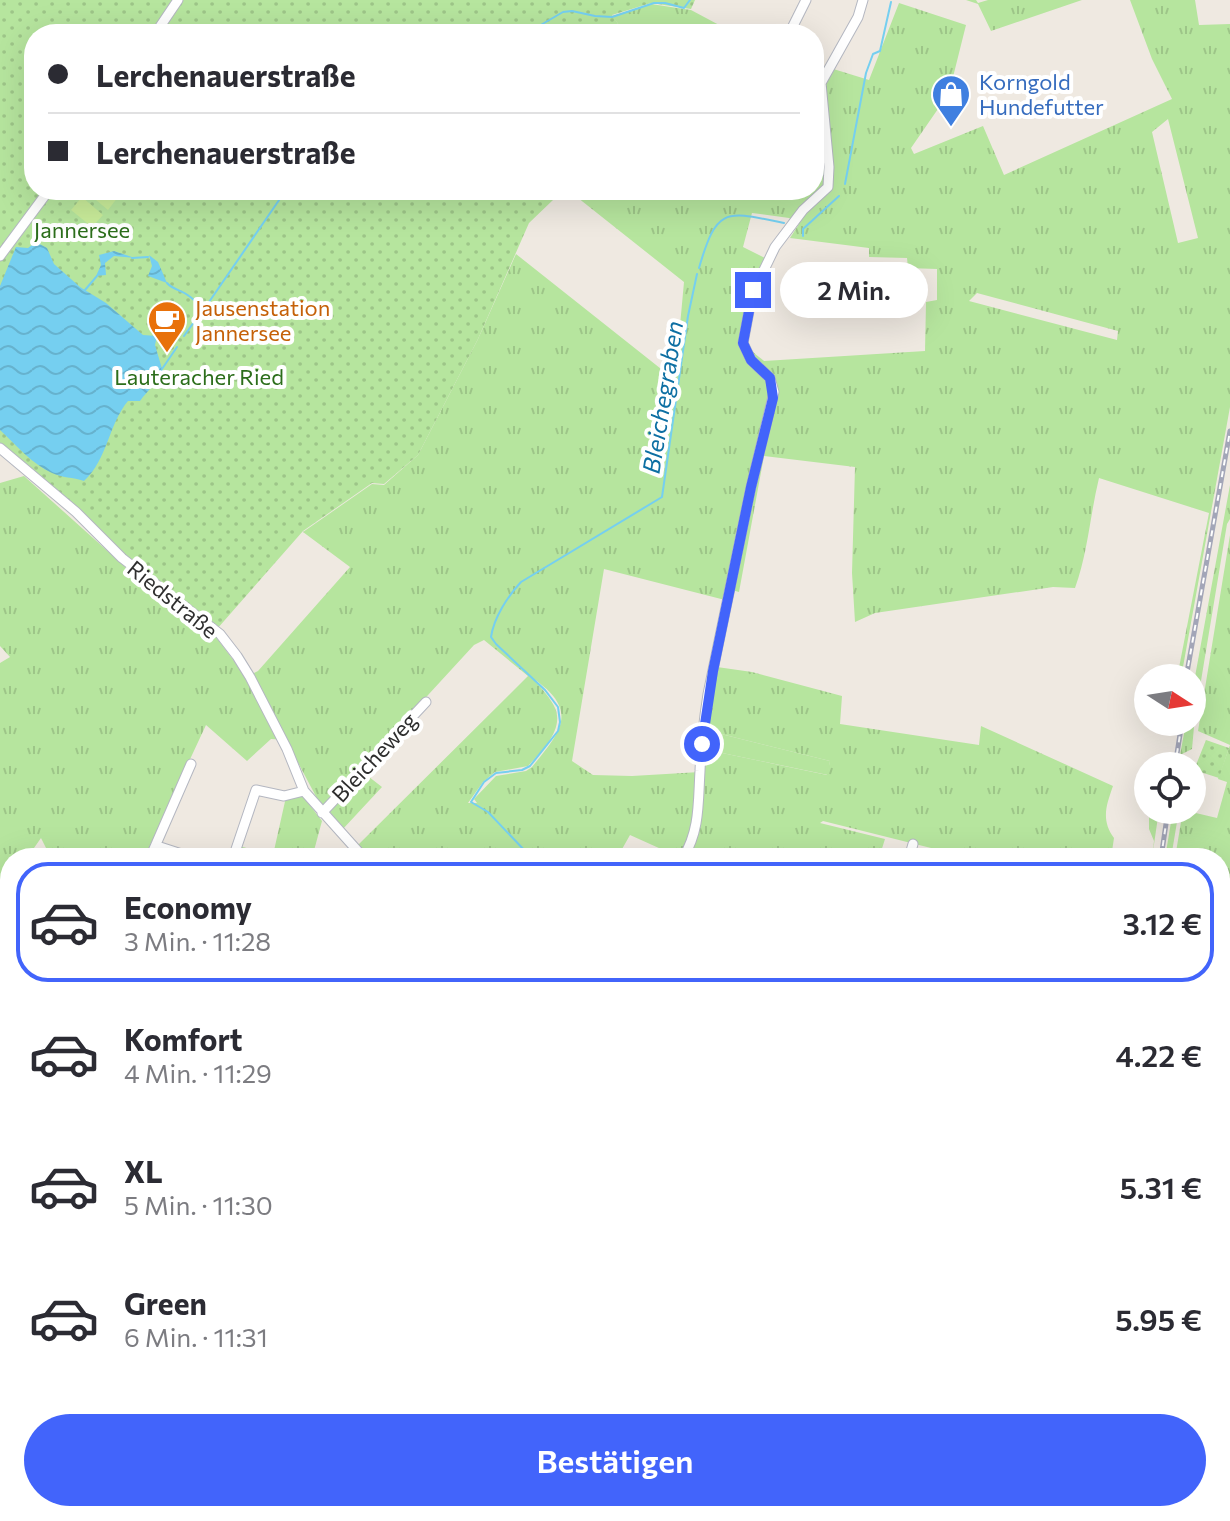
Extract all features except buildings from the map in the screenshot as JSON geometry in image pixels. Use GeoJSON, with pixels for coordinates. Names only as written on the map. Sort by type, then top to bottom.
{"type":"FeatureCollection","features":[{"type":"Feature","properties":{"kind":"street"},"geometry":{"type":"LineString","coordinates":[[162,24],[178,0]]}},
{"type":"Feature","properties":{"kind":"street"},"geometry":{"type":"LineString","coordinates":[[794,24],[806,0]]}},
{"type":"Feature","properties":{"kind":"street"},"geometry":{"type":"LineString","coordinates":[[824,78],[858,17],[863,0]]}},
{"type":"Feature","properties":{"kind":"street"},"geometry":{"type":"LineString","coordinates":[[824,114],[829,167],[828,187],[824,191]]}},
{"type":"Feature","properties":{"kind":"street"},"geometry":{"type":"LineString","coordinates":[[0,256],[42,200]]}},
{"type":"Feature","properties":{"kind":"street"},"geometry":{"type":"LineString","coordinates":[[689,848],[698,826],[706,707],[751,487],[773,398],[770,378],[751,360],[743,343],[752,295],[775,247],[814,200]]}},
{"type":"Feature","properties":{"kind":"street","name":"Riedstraße"},"geometry":{"type":"LineString","coordinates":[[0,448],[76,512],[122,558],[220,634],[250,677],[287,749],[304,791],[355,848]]}},
{"type":"Feature","properties":{"kind":"street","name":"Bleicheweg"},"geometry":{"type":"LineString","coordinates":[[322,813],[426,702]]}},
{"type":"Feature","properties":{"kind":"street"},"geometry":{"type":"LineString","coordinates":[[163,848],[157,846],[191,764]]}},
{"type":"Feature","properties":{"kind":"street"},"geometry":{"type":"LineString","coordinates":[[236,848],[256,790],[284,796],[304,791]]}},
{"type":"Feature","properties":{"kind":"street"},"geometry":{"type":"LineString","coordinates":[[912,848],[913,844]]}},
{"type":"Feature","properties":{"kind":"green space","name":"Lauteracher Ried"},"geometry":{"type":"Polygon","coordinates":[[[0,0],[695,0],[691,9],[651,3],[612,15],[618,24],[24,24],[24,200],[553,200],[529,223],[478,339],[418,455],[384,484],[372,483],[303,531],[217,629],[133,571],[0,445],[0,0]]]}},
{"type":"Feature","properties":{"kind":"green space"},"geometry":{"type":"Polygon","coordinates":[[[966,0],[976,0],[978,3],[988,0],[1082,0],[991,31],[978,4],[966,0]]]}},
{"type":"Feature","properties":{"kind":"green space"},"geometry":{"type":"Polygon","coordinates":[[[1130,0],[1195,0],[1199,25],[1230,24],[1230,407],[1184,664],[1180,664],[1209,513],[1099,478],[1075,588],[1053,587],[875,613],[855,622],[852,573],[855,467],[764,456],[739,592],[728,589],[725,600],[604,569],[572,761],[593,775],[700,772],[703,749],[827,775],[830,761],[705,730],[710,666],[752,672],[842,696],[840,724],[979,745],[981,726],[1113,786],[1106,813],[1107,825],[1114,838],[1112,848],[931,848],[823,821],[820,823],[885,839],[882,848],[659,848],[630,835],[623,848],[358,848],[357,846],[528,676],[484,640],[474,645],[327,805],[320,804],[286,740],[271,739],[247,761],[206,725],[149,848],[46,848],[41,838],[34,848],[0,848],[0,663],[10,657],[0,646],[0,483],[24,476],[132,573],[213,633],[246,677],[258,671],[350,567],[303,532],[372,484],[384,485],[418,455],[478,339],[516,254],[675,380],[684,282],[581,200],[824,200],[824,66],[869,80],[899,3],[966,25],[949,93],[911,148],[914,154],[983,126],[1004,175],[1172,99],[1152,59],[1130,0]],[[1168,119],[1152,132],[1178,243],[1198,238],[1168,119]],[[752,213],[743,247],[773,262],[760,288],[753,312],[748,341],[754,352],[764,361],[925,351],[926,302],[937,300],[937,269],[908,268],[907,258],[869,257],[869,248],[790,238],[799,224],[789,218],[752,213]],[[977,293],[969,301],[1117,340],[1118,331],[977,293]],[[534,679],[557,713],[551,738],[528,766],[495,772],[483,782],[468,803],[477,803],[474,799],[496,776],[526,771],[532,767],[550,744],[561,723],[561,712],[549,691],[534,679]]]}},
{"type":"Feature","properties":{"kind":"green space"},"geometry":{"type":"Polygon","coordinates":[[[651,4],[691,10],[717,24],[618,24],[612,16],[651,4]]]}},
{"type":"Feature","properties":{"kind":"green space"},"geometry":{"type":"Polygon","coordinates":[[[79,200],[86,200],[103,215],[92,227],[71,210],[79,200]]]}},
{"type":"Feature","properties":{"kind":"green space"},"geometry":{"type":"Polygon","coordinates":[[[96,200],[116,200],[108,210],[96,200]]]}},
{"type":"Feature","properties":{"kind":"green space"},"geometry":{"type":"Polygon","coordinates":[[[1230,485],[1230,519],[1204,664],[1197,664],[1230,485]]]}},
{"type":"Feature","properties":{"kind":"green space"},"geometry":{"type":"Polygon","coordinates":[[[1230,535],[1230,745],[1206,734],[1206,682],[1230,535]]]}},
{"type":"Feature","properties":{"kind":"green space"},"geometry":{"type":"Polygon","coordinates":[[[705,730],[830,761],[828,775],[703,749],[705,730]]]}},
{"type":"Feature","properties":{"kind":"green space"},"geometry":{"type":"Polygon","coordinates":[[[1184,736],[1193,736],[1192,749],[1181,752],[1184,736]]]}},
{"type":"Feature","properties":{"kind":"green space"},"geometry":{"type":"Polygon","coordinates":[[[1206,740],[1229,748],[1219,778],[1206,774],[1206,752],[1201,752],[1206,740]]]}},
{"type":"Feature","properties":{"kind":"green space"},"geometry":{"type":"Polygon","coordinates":[[[1230,745],[1230,848],[1177,848],[1181,824],[1206,824],[1206,815],[1217,818],[1227,782],[1218,779],[1230,745]]]}},
{"type":"Feature","properties":{"kind":"green space"},"geometry":{"type":"Polygon","coordinates":[[[364,773],[382,787],[342,830],[328,811],[364,773]]]}},
{"type":"Feature","properties":{"kind":"green space"},"geometry":{"type":"Polygon","coordinates":[[[302,795],[322,821],[315,848],[275,848],[286,797],[302,795]]]}},
{"type":"Feature","properties":{"kind":"green space"},"geometry":{"type":"Polygon","coordinates":[[[1149,824],[1157,824],[1153,848],[1149,824]]]}},
{"type":"Feature","properties":{"kind":"green space"},"geometry":{"type":"Polygon","coordinates":[[[1171,824],[1177,824],[1173,848],[1167,848],[1171,824]]]}},
{"type":"Feature","properties":{"kind":"water","name":"Jannersee"},"geometry":{"type":"Polygon","coordinates":[[[36,242],[47,248],[54,264],[80,287],[106,303],[143,335],[157,336],[155,345],[163,372],[140,401],[128,401],[121,410],[98,463],[84,481],[60,476],[38,465],[0,430],[0,286],[16,247],[28,248],[36,242]]]}},
{"type":"Feature","properties":{"kind":"water"},"geometry":{"type":"Polygon","coordinates":[[[114,251],[135,258],[114,256],[105,263],[106,275],[96,276],[101,265],[99,255],[114,251]]]}},
{"type":"Feature","properties":{"kind":"water"},"geometry":{"type":"Polygon","coordinates":[[[149,255],[158,262],[167,283],[148,276],[152,266],[149,255]]]}},
{"type":"Feature","properties":{"kind":"waterway"},"geometry":{"type":"LineString","coordinates":[[542,24],[563,12],[612,17],[654,3],[684,8],[690,0]]}},
{"type":"Feature","properties":{"kind":"waterway"},"geometry":{"type":"LineString","coordinates":[[845,184],[866,73],[873,54],[880,51],[891,2]]}},
{"type":"Feature","properties":{"kind":"waterway"},"geometry":{"type":"LineString","coordinates":[[803,236],[803,229],[839,196]]}},
{"type":"Feature","properties":{"kind":"waterway"},"geometry":{"type":"LineString","coordinates":[[209,302],[279,200]]}},
{"type":"Feature","properties":{"kind":"waterway","name":"Bleichegraben"},"geometry":{"type":"LineString","coordinates":[[699,268],[712,233],[718,223],[726,218],[748,216],[784,223]]}},
{"type":"Feature","properties":{"kind":"waterway"},"geometry":{"type":"LineString","coordinates":[[132,258],[148,257]]}},
{"type":"Feature","properties":{"kind":"waterway","name":"Bleichegraben"},"geometry":{"type":"LineString","coordinates":[[522,848],[488,812],[471,802],[484,782],[496,773],[530,766],[558,731],[560,722],[558,707],[545,690],[491,637],[495,622],[521,582],[662,497],[697,274]]}},
{"type":"Feature","properties":{"kind":"waterway"},"geometry":{"type":"LineString","coordinates":[[85,290],[97,276]]}},
{"type":"Feature","properties":{"kind":"waterway"},"geometry":{"type":"LineString","coordinates":[[167,283],[202,306],[206,305]]}},
{"type":"Feature","properties":{"kind":"waterway"},"geometry":{"type":"LineString","coordinates":[[184,336],[204,308]]}},
{"type":"Feature","properties":{"kind":"waterway"},"geometry":{"type":"LineString","coordinates":[[162,369],[177,347]]}},
{"type":"Feature","properties":{"kind":"railway"},"geometry":{"type":"LineString","coordinates":[[1188,664],[1230,431]]}},
{"type":"Feature","properties":{"kind":"railway"},"geometry":{"type":"LineString","coordinates":[[1177,752],[1180,736]]}},
{"type":"Feature","properties":{"kind":"railway"},"geometry":{"type":"LineString","coordinates":[[1162,848],[1166,824]]}},
{"type":"Feature","properties":{"kind":"place","name":"Korngold Hundefutter"},"geometry":{"type":"Point","coordinates":[951,128]}},
{"type":"Feature","properties":{"kind":"place","name":"Jausenstation Jannersee"},"geometry":{"type":"Point","coordinates":[167,354]}},
{"type":"Feature","properties":{"kind":"route"},"geometry":{"type":"LineString","coordinates":[[702,744],[713,671],[773,398],[770,378],[751,360],[743,343],[753,290]]}}]}
